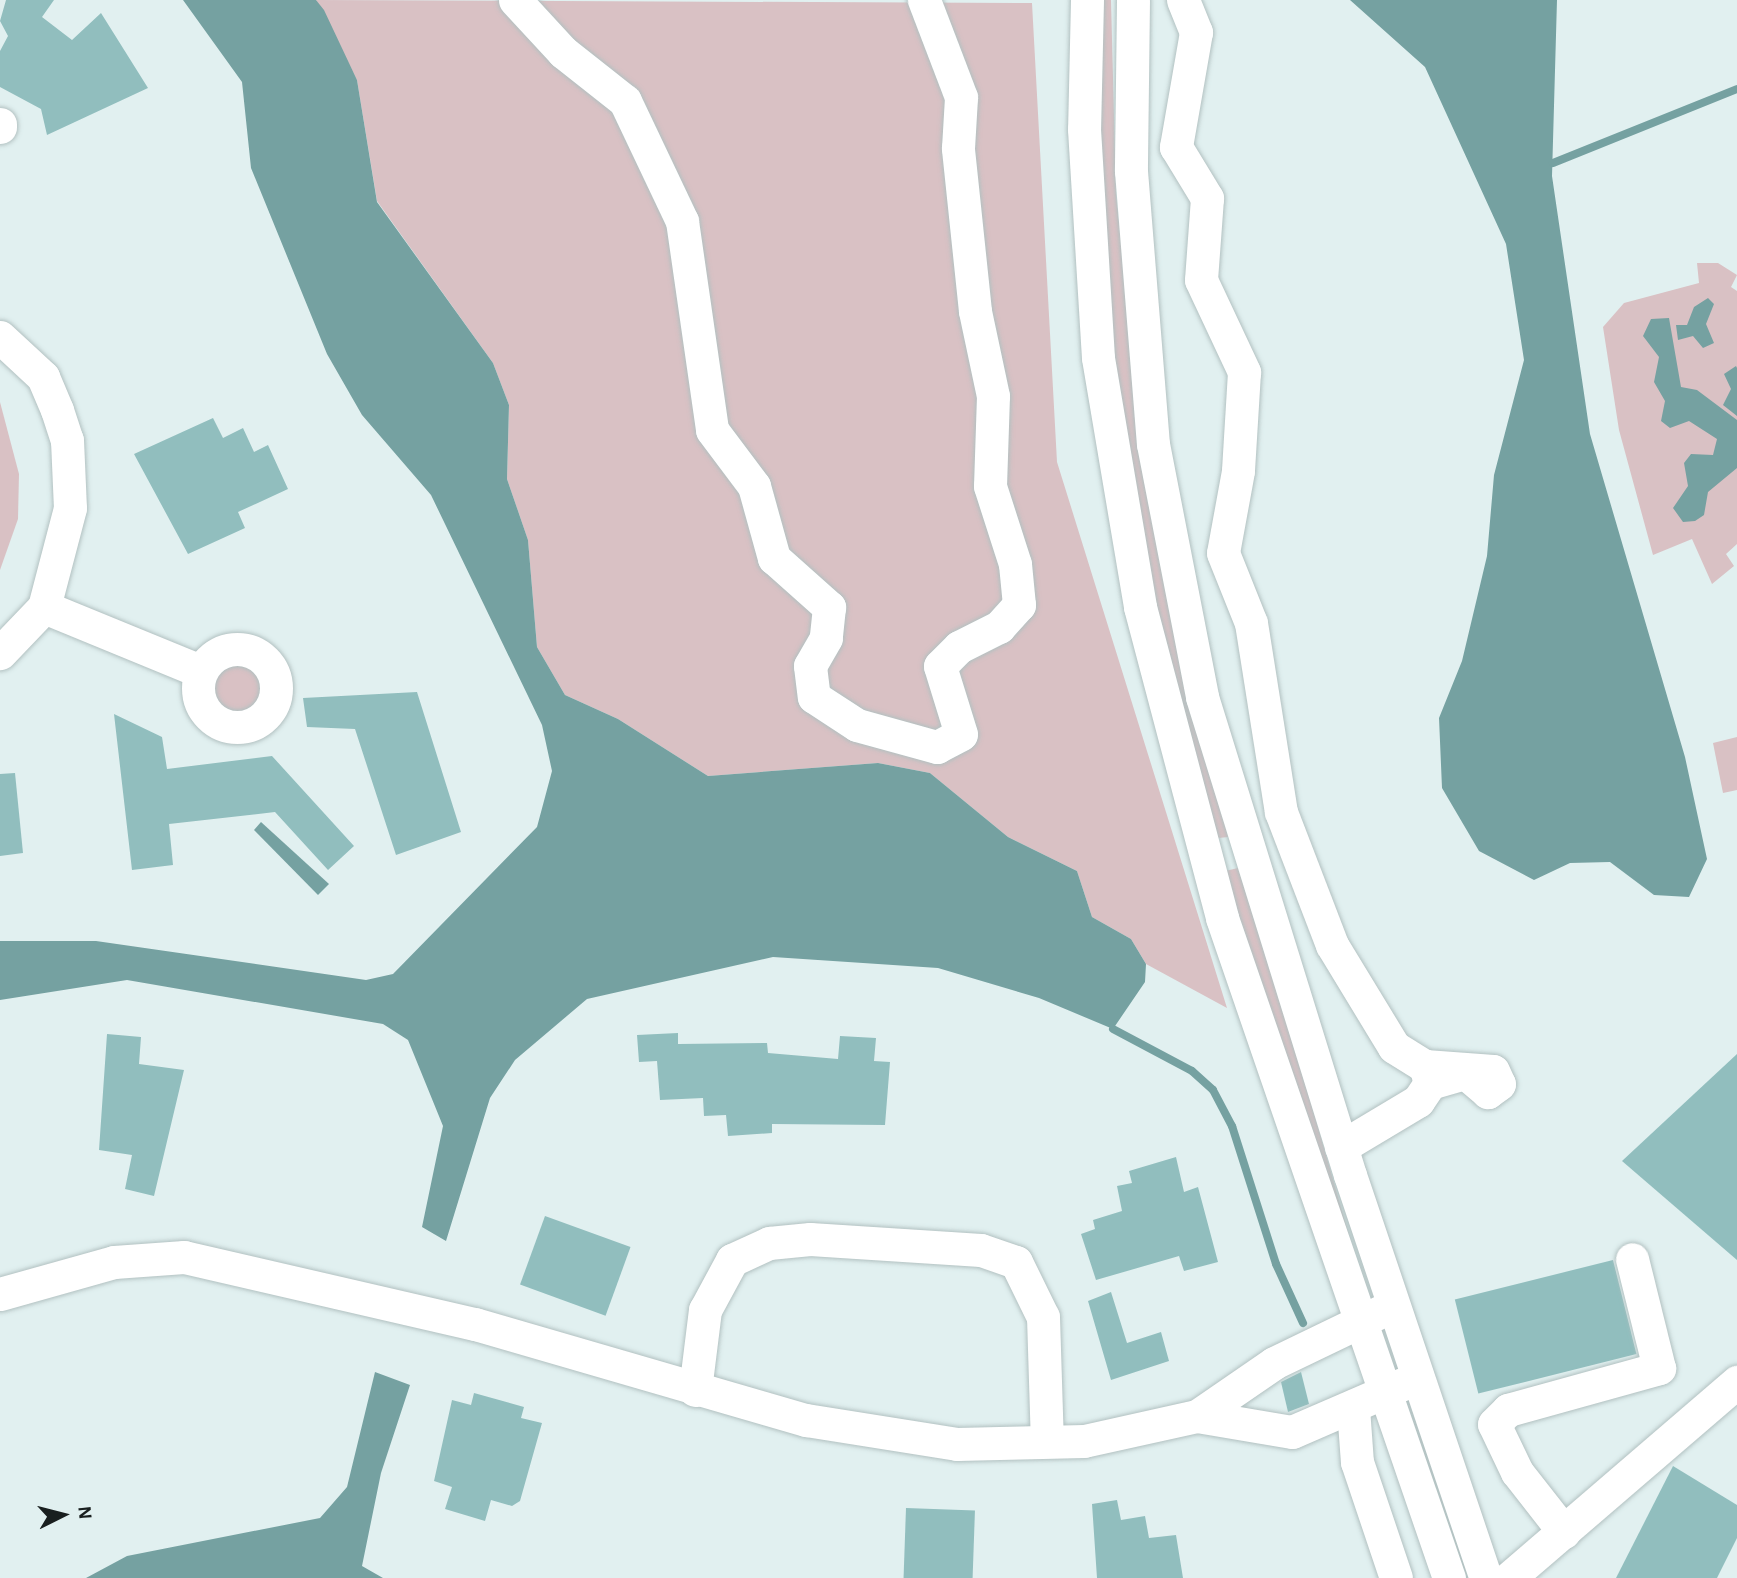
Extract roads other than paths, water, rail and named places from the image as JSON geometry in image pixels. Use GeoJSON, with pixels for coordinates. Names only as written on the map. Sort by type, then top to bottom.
{"type":"FeatureCollection","features":[{"type":"Feature","properties":{"kind":"street"},"geometry":{"type":"LineString","coordinates":[[515,0],[563,52],[625,102],[682,221],[712,430],[754,486],[774,558],[829,607],[826,638],[810,666],[814,697],[857,725],[937,747],[961,734],[940,666],[959,647],[999,627],[1019,605],[1015,564],[990,486],[993,396],[975,311],[958,148],[961,97],[925,0]]}},
{"type":"Feature","properties":{"kind":"street"},"geometry":{"type":"LineString","coordinates":[[1087,0],[1084,129],[1098,358],[1140,607],[1222,918],[1449,1578]]}},
{"type":"Feature","properties":{"kind":"street"},"geometry":{"type":"LineString","coordinates":[[1133,0],[1131,171],[1153,444],[1202,697],[1341,1147],[1486,1578]]}},
{"type":"Feature","properties":{"kind":"street"},"geometry":{"type":"LineString","coordinates":[[1183,0],[1196,32],[1176,147],[1207,198],[1201,280],[1244,372],[1238,471],[1223,553],[1251,623],[1281,812],[1332,945],[1394,1047],[1427,1075],[1418,1101],[1341,1147]]}},
{"type":"Feature","properties":{"kind":"street"},"geometry":{"type":"LineString","coordinates":[[0,337],[43,377],[67,440],[70,508],[44,607],[0,653]]}},
{"type":"Feature","properties":{"kind":"street"},"geometry":{"type":"LineString","coordinates":[[44,607],[200,671]]}},
{"type":"Feature","properties":{"kind":"street"},"geometry":{"type":"LineString","coordinates":[[695,1391],[705,1310],[732,1260],[769,1243],[810,1239],[981,1250],[1016,1262],[1042,1317],[1047,1441]]}},
{"type":"Feature","properties":{"kind":"street"},"geometry":{"type":"LineString","coordinates":[[0,1294],[114,1262],[184,1257],[330,1287],[475,1324],[695,1391],[806,1420],[957,1444],[1084,1441],[1197,1416],[1292,1432],[1386,1394],[1417,1375]]}},
{"type":"Feature","properties":{"kind":"street"},"geometry":{"type":"LineString","coordinates":[[1564,1532],[1517,1472],[1494,1424],[1508,1410],[1659,1368],[1632,1259]]}},
{"type":"Feature","properties":{"kind":"street"},"geometry":{"type":"LineString","coordinates":[[1197,1416],[1274,1363],[1360,1318],[1394,1307]]}},
{"type":"Feature","properties":{"kind":"street"},"geometry":{"type":"LineString","coordinates":[[1509,1578],[1737,1382]]}},
{"type":"Feature","properties":{"kind":"street"},"geometry":{"type":"LineString","coordinates":[[1353,1408],[1357,1462],[1396,1578]]}},
{"type":"Feature","properties":{"kind":"water"},"geometry":{"type":"Polygon","coordinates":[[[183,0],[316,0],[324,10],[357,80],[377,202],[493,363],[509,405],[507,479],[528,540],[537,647],[565,695],[618,719],[708,776],[878,763],[930,773],[1008,837],[1077,871],[1092,917],[1131,939],[1146,964],[1145,982],[1113,1029],[1039,998],[938,968],[773,957],[587,999],[515,1060],[490,1098],[446,1241],[422,1227],[443,1126],[408,1040],[383,1024],[127,980],[0,1000],[0,941],[96,941],[366,980],[393,974],[537,827],[552,771],[542,725],[431,495],[362,415],[327,354],[251,168],[242,82],[183,0]]]}},
{"type":"Feature","properties":{"kind":"water"},"geometry":{"type":"Polygon","coordinates":[[[1350,0],[1557,0],[1552,176],[1590,434],[1685,757],[1707,859],[1689,897],[1654,895],[1610,862],[1570,863],[1534,880],[1479,851],[1442,788],[1439,718],[1462,661],[1487,556],[1494,475],[1524,360],[1506,244],[1425,67],[1350,0]]]}},
{"type":"Feature","properties":{"kind":"water"},"geometry":{"type":"Polygon","coordinates":[[[1708,298],[1714,304],[1706,324],[1714,343],[1703,348],[1693,336],[1678,340],[1676,325],[1687,325],[1694,307],[1708,298]]]}},
{"type":"Feature","properties":{"kind":"water"},"geometry":{"type":"Polygon","coordinates":[[[1669,318],[1681,387],[1697,390],[1737,420],[1737,468],[1708,492],[1704,515],[1695,521],[1683,522],[1673,508],[1688,486],[1684,463],[1691,454],[1713,455],[1717,439],[1689,421],[1670,428],[1661,421],[1665,401],[1654,382],[1659,357],[1643,336],[1651,319],[1669,318]]]}},
{"type":"Feature","properties":{"kind":"water"},"geometry":{"type":"Polygon","coordinates":[[[1736,366],[1737,416],[1723,405],[1731,389],[1724,374],[1736,366]]]}},
{"type":"Feature","properties":{"kind":"water"},"geometry":{"type":"Polygon","coordinates":[[[261,822],[329,884],[318,895],[254,830],[261,822]]]}},
{"type":"Feature","properties":{"kind":"water"},"geometry":{"type":"Polygon","coordinates":[[[375,1372],[410,1385],[381,1473],[362,1566],[383,1578],[86,1578],[127,1556],[320,1518],[347,1487],[375,1372]]]}},
{"type":"Feature","properties":{"kind":"waterway"},"geometry":{"type":"LineString","coordinates":[[1553,163],[1737,89]]}},
{"type":"Feature","properties":{"kind":"waterway"},"geometry":{"type":"LineString","coordinates":[[1113,1029],[1192,1071],[1213,1090],[1232,1126],[1276,1264],[1303,1323]]}}]}
